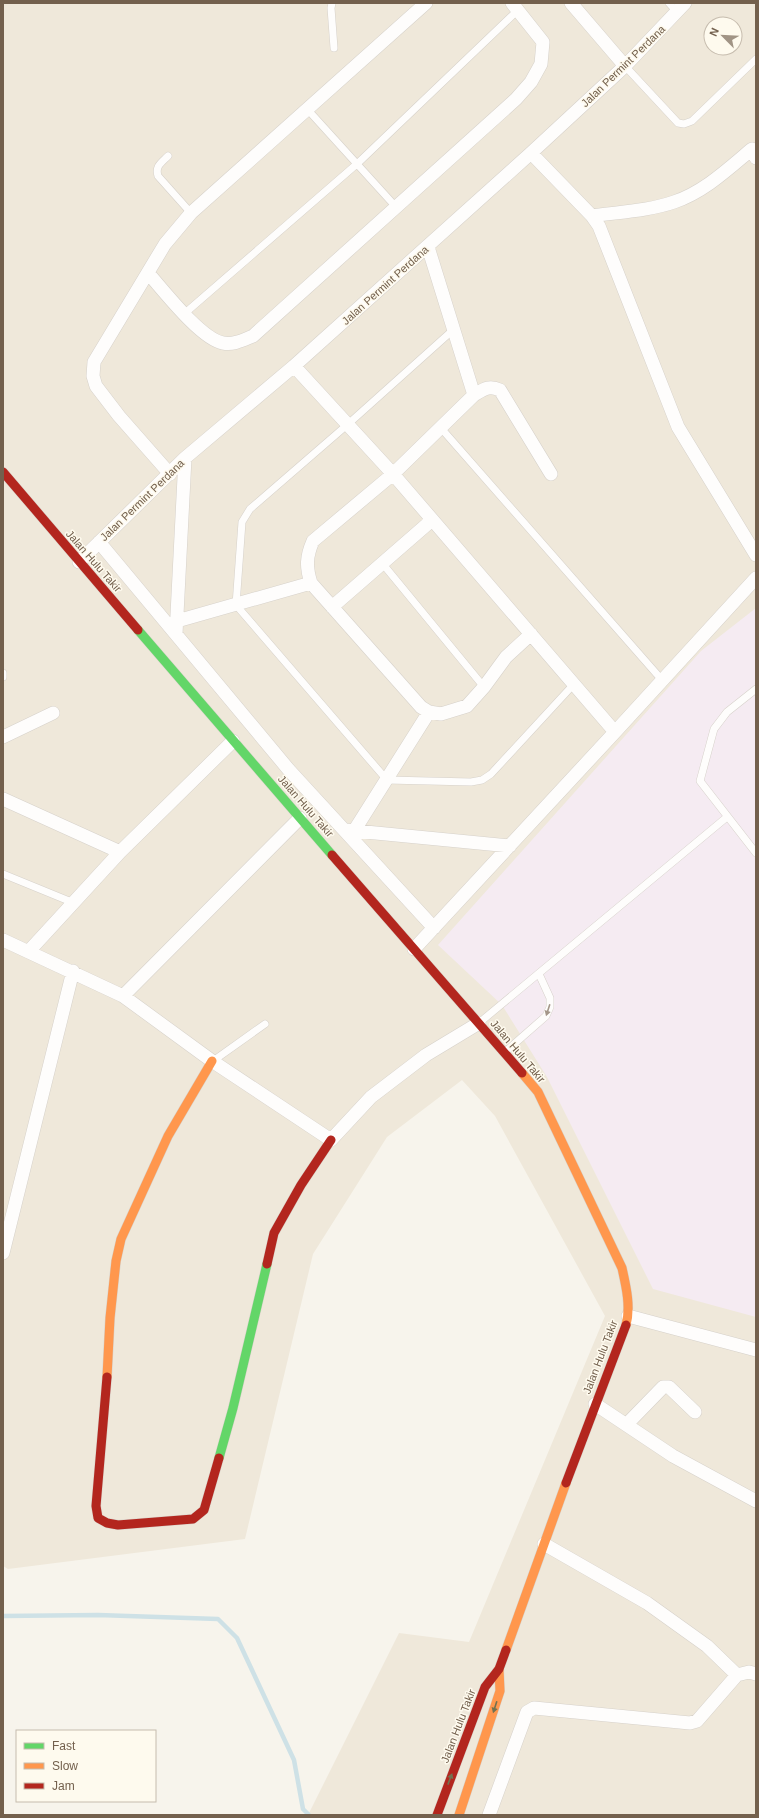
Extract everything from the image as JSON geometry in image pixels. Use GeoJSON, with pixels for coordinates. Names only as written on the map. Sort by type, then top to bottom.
{"type":"FeatureCollection","features":[{"type":"Feature","properties":{"kind":"street"},"geometry":{"type":"LineString","coordinates":[[170,474],[119,416],[96,386],[93,376],[94,362],[165,244],[190,213],[308,110],[426,3]]}},
{"type":"Feature","properties":{"kind":"street"},"geometry":{"type":"LineString","coordinates":[[571,3],[625,66]]}},
{"type":"Feature","properties":{"kind":"street"},"geometry":{"type":"LineString","coordinates":[[148,273],[184,314],[209,337],[223,343],[237,343],[253,336],[516,99],[531,82],[541,64],[543,42],[518,5]]}},
{"type":"Feature","properties":{"kind":"street","name":"Jalan Permint Perdana"},"geometry":{"type":"LineString","coordinates":[[79,562],[185,458],[294,366],[532,153],[625,66],[677,6]]}},
{"type":"Feature","properties":{"kind":"street"},"geometry":{"type":"LineString","coordinates":[[592,216],[649,208],[674,202],[718,178],[752,149],[756,158]]}},
{"type":"Feature","properties":{"kind":"street"},"geometry":{"type":"LineString","coordinates":[[532,153],[592,216],[606,241],[678,427],[756,554]]}},
{"type":"Feature","properties":{"kind":"street"},"geometry":{"type":"LineString","coordinates":[[428,247],[474,395]]}},
{"type":"Feature","properties":{"kind":"street"},"geometry":{"type":"LineString","coordinates":[[294,366],[393,474],[615,732]]}},
{"type":"Feature","properties":{"kind":"street"},"geometry":{"type":"LineString","coordinates":[[531,634],[506,657],[484,687],[467,706],[441,714],[429,712],[421,707],[311,582],[307,568],[307,554],[313,541],[393,474],[474,395],[486,388],[494,387],[500,390],[551,474]]}},
{"type":"Feature","properties":{"kind":"street"},"geometry":{"type":"LineString","coordinates":[[176,634],[185,458]]}},
{"type":"Feature","properties":{"kind":"street","name":"Jalan Hulu Takir"},"geometry":{"type":"LineString","coordinates":[[3,472],[233,741],[505,1052],[538,1092],[622,1268],[626,1286],[628,1316],[622,1337],[595,1404],[498,1669],[485,1687],[437,1815]]}},
{"type":"Feature","properties":{"kind":"street"},"geometry":{"type":"LineString","coordinates":[[332,607],[432,520]]}},
{"type":"Feature","properties":{"kind":"street"},"geometry":{"type":"LineString","coordinates":[[99,542],[290,770],[349,830],[434,928]]}},
{"type":"Feature","properties":{"kind":"street"},"geometry":{"type":"LineString","coordinates":[[414,949],[756,578]]}},
{"type":"Feature","properties":{"kind":"street"},"geometry":{"type":"LineString","coordinates":[[177,621],[311,582]]}},
{"type":"Feature","properties":{"kind":"street"},"geometry":{"type":"LineString","coordinates":[[349,830],[387,780],[429,712]]}},
{"type":"Feature","properties":{"kind":"street"},"geometry":{"type":"LineString","coordinates":[[3,737],[53,713]]}},
{"type":"Feature","properties":{"kind":"street"},"geometry":{"type":"LineString","coordinates":[[29,951],[120,852],[233,741]]}},
{"type":"Feature","properties":{"kind":"street"},"geometry":{"type":"LineString","coordinates":[[3,799],[120,852]]}},
{"type":"Feature","properties":{"kind":"street"},"geometry":{"type":"LineString","coordinates":[[123,996],[300,818]]}},
{"type":"Feature","properties":{"kind":"street"},"geometry":{"type":"LineString","coordinates":[[349,830],[510,846]]}},
{"type":"Feature","properties":{"kind":"street"},"geometry":{"type":"LineString","coordinates":[[3,940],[123,996],[212,1061],[332,1140]]}},
{"type":"Feature","properties":{"kind":"street"},"geometry":{"type":"LineString","coordinates":[[3,1253],[72,971]]}},
{"type":"Feature","properties":{"kind":"street"},"geometry":{"type":"LineString","coordinates":[[212,1061],[168,1136],[121,1239],[116,1261],[110,1318],[106,1406],[96,1506],[98,1518],[107,1523],[118,1525],[193,1519],[204,1510],[233,1408],[274,1232],[301,1184],[332,1140],[370,1097],[426,1054],[479,1024]]}},
{"type":"Feature","properties":{"kind":"street"},"geometry":{"type":"LineString","coordinates":[[628,1316],[756,1350]]}},
{"type":"Feature","properties":{"kind":"street"},"geometry":{"type":"LineString","coordinates":[[627,1424],[663,1387],[670,1387],[695,1412]]}},
{"type":"Feature","properties":{"kind":"street"},"geometry":{"type":"LineString","coordinates":[[595,1404],[674,1456],[756,1501]]}},
{"type":"Feature","properties":{"kind":"street"},"geometry":{"type":"LineString","coordinates":[[544,1544],[647,1603],[707,1646],[737,1675]]}},
{"type":"Feature","properties":{"kind":"street"},"geometry":{"type":"LineString","coordinates":[[459,1815],[500,1691],[498,1669]]}},
{"type":"Feature","properties":{"kind":"street"},"geometry":{"type":"LineString","coordinates":[[491,1814],[527,1712],[534,1708],[690,1723],[697,1721],[737,1675],[749,1672],[756,1674]]}},
{"type":"Feature","properties":{"kind":"lane"},"geometry":{"type":"LineString","coordinates":[[332,3],[331,8],[334,48]]}},
{"type":"Feature","properties":{"kind":"lane"},"geometry":{"type":"LineString","coordinates":[[184,314],[358,163],[518,5]]}},
{"type":"Feature","properties":{"kind":"lane"},"geometry":{"type":"LineString","coordinates":[[625,66],[678,123],[684,124],[692,121],[756,59]]}},
{"type":"Feature","properties":{"kind":"lane"},"geometry":{"type":"LineString","coordinates":[[308,110],[396,206]]}},
{"type":"Feature","properties":{"kind":"lane"},"geometry":{"type":"LineString","coordinates":[[168,156],[158,165],[156,170],[158,176],[190,213]]}},
{"type":"Feature","properties":{"kind":"lane"},"geometry":{"type":"LineString","coordinates":[[453,330],[250,509],[242,522],[236,605],[387,780],[471,782],[482,780],[491,774],[574,684]]}},
{"type":"Feature","properties":{"kind":"lane"},"geometry":{"type":"LineString","coordinates":[[440,427],[662,680]]}},
{"type":"Feature","properties":{"kind":"lane"},"geometry":{"type":"LineString","coordinates":[[382,563],[484,687]]}},
{"type":"Feature","properties":{"kind":"lane"},"geometry":{"type":"LineString","coordinates":[[756,689],[727,712],[714,729],[700,781],[756,853]]}},
{"type":"Feature","properties":{"kind":"lane"},"geometry":{"type":"LineString","coordinates":[[479,1024],[727,817]]}},
{"type":"Feature","properties":{"kind":"lane"},"geometry":{"type":"LineString","coordinates":[[3,874],[74,903]]}},
{"type":"Feature","properties":{"kind":"lane"},"geometry":{"type":"LineString","coordinates":[[505,1052],[546,1016],[550,1007],[550,998],[539,974]]}},
{"type":"Feature","properties":{"kind":"lane"},"geometry":{"type":"LineString","coordinates":[[212,1061],[265,1024]]}},
{"type":"Feature","properties":{"kind":"shaded area"},"geometry":{"type":"Polygon","coordinates":[[[3,3],[756,3],[756,1815],[308,1815],[399,1633],[469,1642],[605,1316],[495,1116],[462,1080],[387,1137],[313,1254],[245,1539],[8,1569],[3,1566],[3,3]]]}},
{"type":"Feature","properties":{"kind":"shaded area"},"geometry":{"type":"Polygon","coordinates":[[[756,608],[756,1317],[653,1289],[547,1077],[502,1005],[438,945],[701,651],[756,608]]]}},
{"type":"Feature","properties":{"kind":"waterway"},"geometry":{"type":"LineString","coordinates":[[3,1616],[98,1615],[218,1619],[237,1638],[294,1760],[303,1809],[309,1815]]}},
{"type":"Feature","properties":{"kind":"traffic: fast"},"geometry":{"type":"LineString","coordinates":[[138,630],[332,855]]}},
{"type":"Feature","properties":{"kind":"traffic: fast"},"geometry":{"type":"LineString","coordinates":[[219,1458],[233,1408],[267,1264]]}},
{"type":"Feature","properties":{"kind":"traffic: slow"},"geometry":{"type":"LineString","coordinates":[[107,1377],[110,1318],[116,1261],[121,1239],[168,1136],[212,1061]]}},
{"type":"Feature","properties":{"kind":"traffic: slow"},"geometry":{"type":"LineString","coordinates":[[522,1073],[538,1092],[622,1268],[628,1304],[626,1325]]}},
{"type":"Feature","properties":{"kind":"traffic: slow"},"geometry":{"type":"LineString","coordinates":[[506,1650],[566,1483]]}},
{"type":"Feature","properties":{"kind":"traffic: slow"},"geometry":{"type":"LineString","coordinates":[[459,1815],[500,1691],[499,1669]]}},
{"type":"Feature","properties":{"kind":"traffic: jam"},"geometry":{"type":"LineString","coordinates":[[3,472],[138,630]]}},
{"type":"Feature","properties":{"kind":"traffic: jam"},"geometry":{"type":"LineString","coordinates":[[332,855],[522,1073]]}},
{"type":"Feature","properties":{"kind":"traffic: jam"},"geometry":{"type":"LineString","coordinates":[[267,1264],[274,1233],[301,1185],[331,1140]]}},
{"type":"Feature","properties":{"kind":"traffic: jam"},"geometry":{"type":"LineString","coordinates":[[566,1483],[626,1325]]}},
{"type":"Feature","properties":{"kind":"traffic: jam"},"geometry":{"type":"LineString","coordinates":[[107,1377],[96,1506],[98,1518],[107,1523],[118,1525],[193,1519],[204,1510],[219,1458]]}},
{"type":"Feature","properties":{"kind":"traffic: jam"},"geometry":{"type":"LineString","coordinates":[[437,1815],[485,1687],[499,1669],[506,1650]]}}]}
